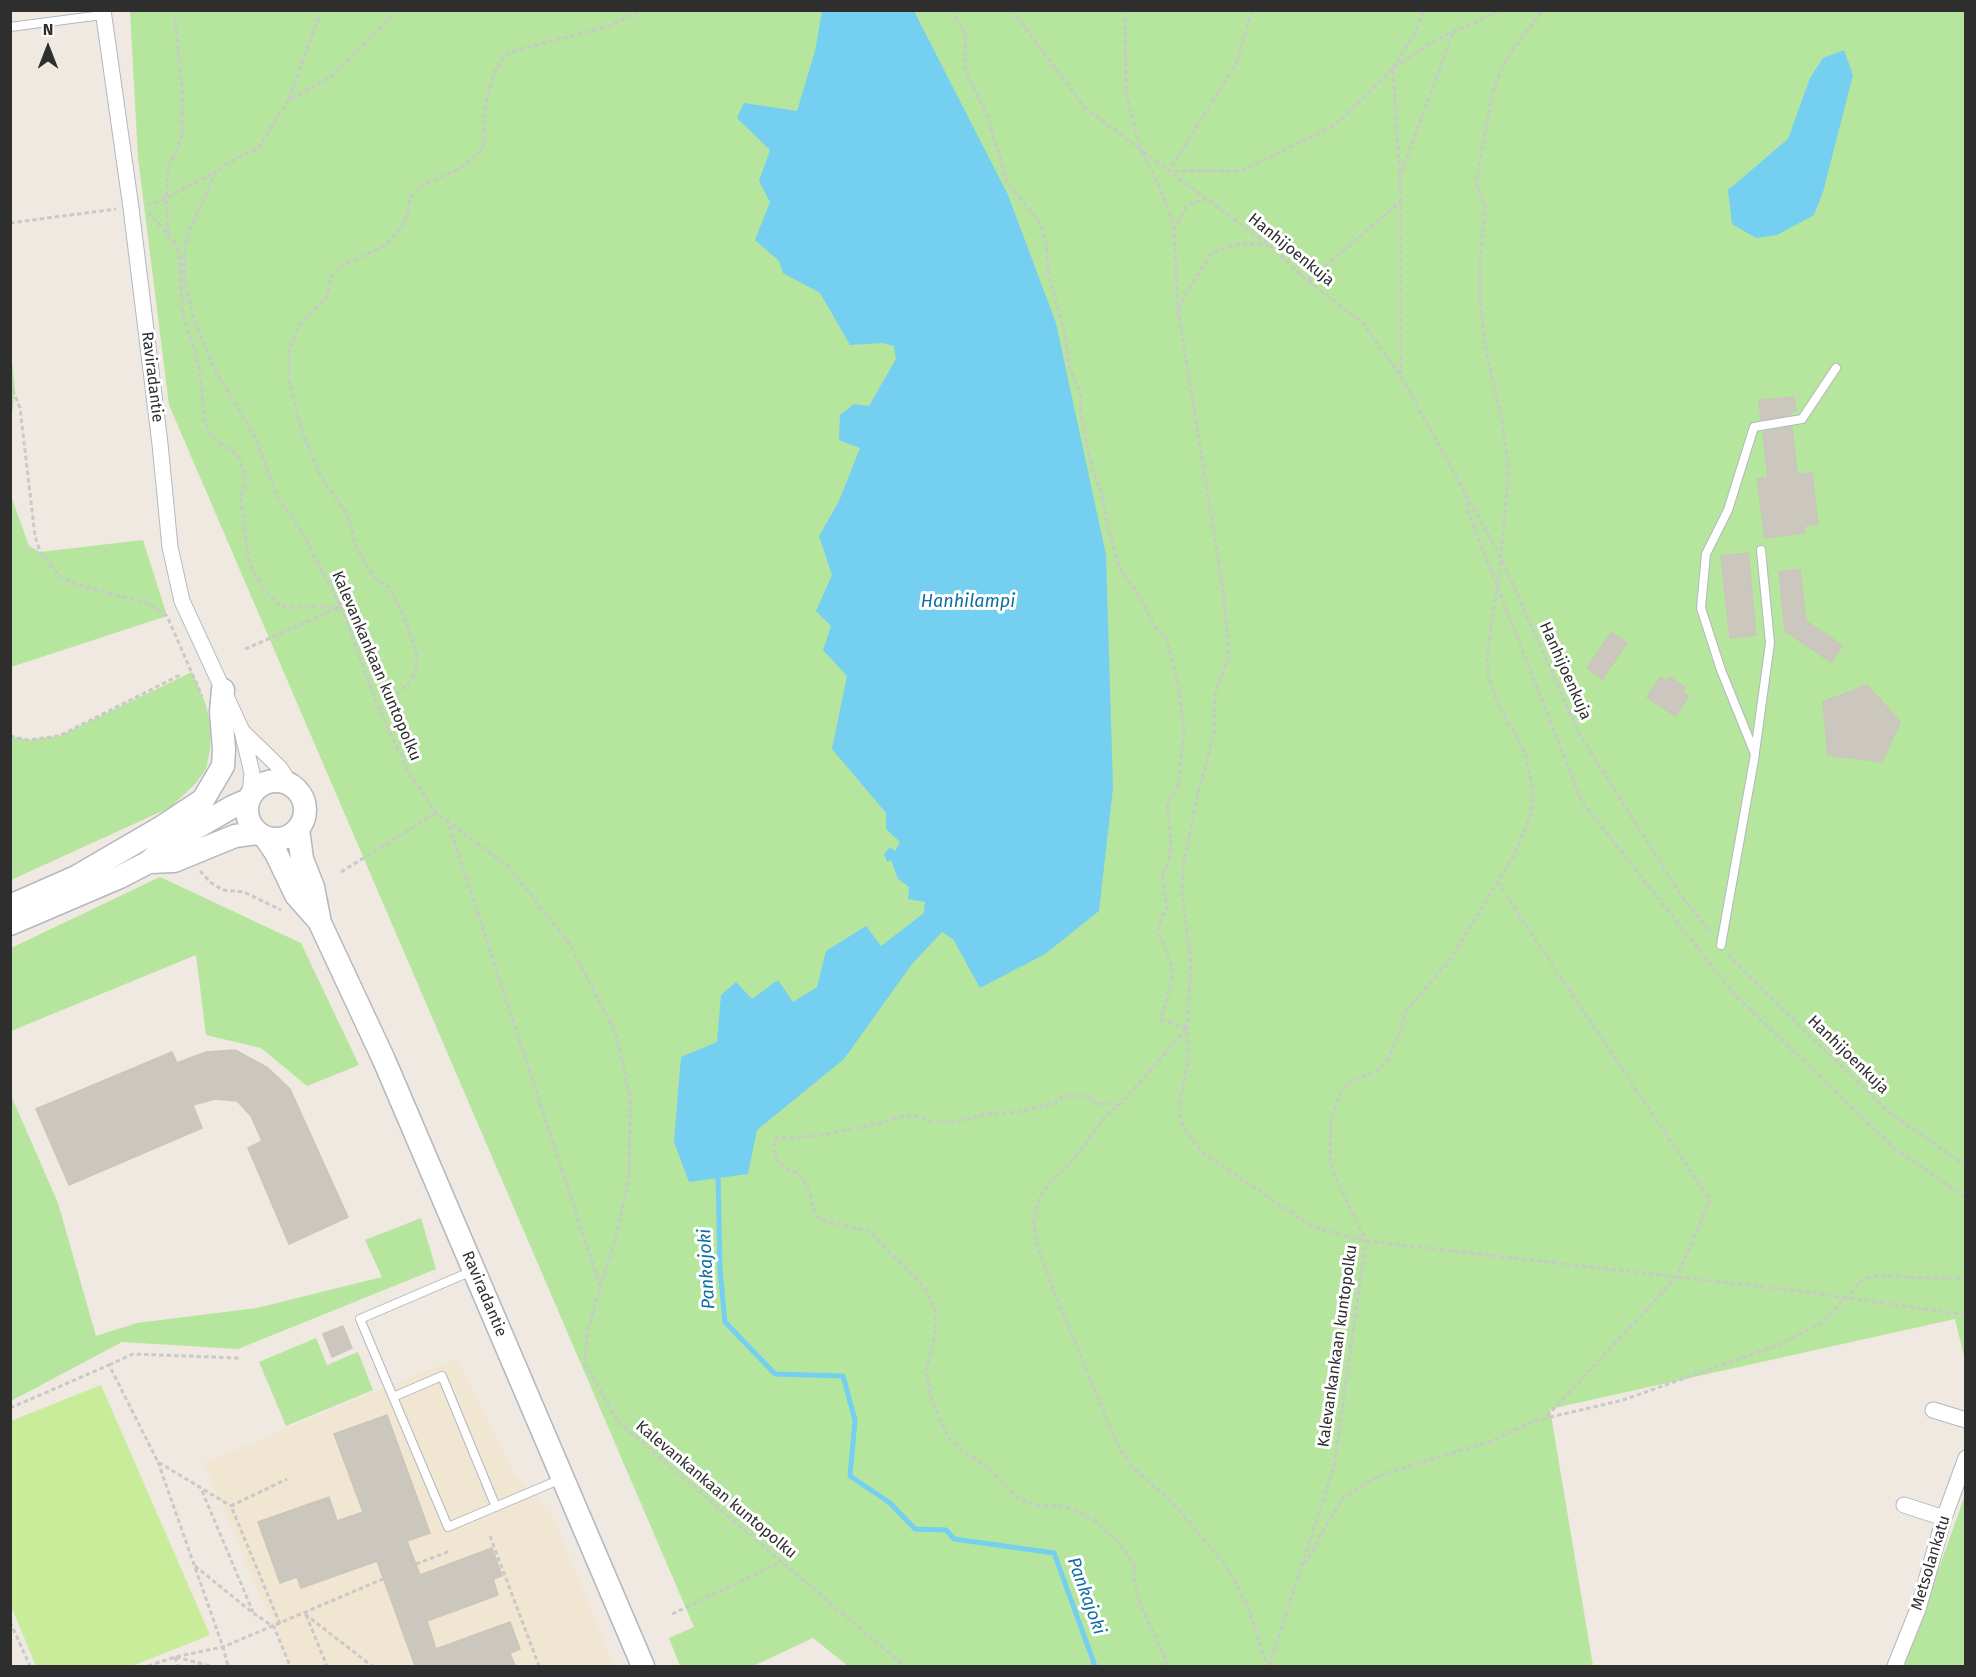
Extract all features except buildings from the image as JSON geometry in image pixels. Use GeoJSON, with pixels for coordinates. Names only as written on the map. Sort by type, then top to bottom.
{"type":"FeatureCollection","features":[{"type":"Feature","properties":{"kind":"street","name":"Raviradantie"},"geometry":{"type":"LineString","coordinates":[[102,13],[135,207],[170,547],[182,601],[214,696],[243,731],[280,768],[290,784]]}},
{"type":"Feature","properties":{"kind":"street"},"geometry":{"type":"LineString","coordinates":[[10,906],[76,877],[162,827],[203,800],[223,766],[221,712],[214,696]]}},
{"type":"Feature","properties":{"kind":"street","name":"Raviradantie"},"geometry":{"type":"LineString","coordinates":[[243,731],[252,773],[249,798]]}},
{"type":"Feature","properties":{"kind":"street"},"geometry":{"type":"LineString","coordinates":[[10,924],[120,877],[149,862],[170,843],[249,798],[264,783],[281,781],[290,784],[298,790],[304,800],[306,810],[304,820],[298,829],[288,836],[276,839],[261,835],[235,836],[174,861],[149,862]]}},
{"type":"Feature","properties":{"kind":"street"},"geometry":{"type":"LineString","coordinates":[[249,798],[248,818],[261,835]]}},
{"type":"Feature","properties":{"kind":"street","name":"Raviradantie"},"geometry":{"type":"LineString","coordinates":[[298,829],[302,860],[313,886],[320,923],[384,1060],[643,1666]]}},
{"type":"Feature","properties":{"kind":"street","name":"Raviradantie"},"geometry":{"type":"LineString","coordinates":[[261,835],[276,853],[296,895],[320,923]]}},
{"type":"Feature","properties":{"kind":"street"},"geometry":{"type":"LineString","coordinates":[[1933,1410],[1965,1420]]}},
{"type":"Feature","properties":{"kind":"street","name":"Metsolankatu"},"geometry":{"type":"LineString","coordinates":[[1895,1666],[1918,1609],[1944,1518],[1965,1458]]}},
{"type":"Feature","properties":{"kind":"street"},"geometry":{"type":"LineString","coordinates":[[1904,1505],[1944,1518]]}},
{"type":"Feature","properties":{"kind":"lane"},"geometry":{"type":"LineString","coordinates":[[10,27],[102,13]]}},
{"type":"Feature","properties":{"kind":"lane"},"geometry":{"type":"LineString","coordinates":[[1755,754],[1721,670],[1701,608],[1706,554],[1728,510],[1754,427],[1802,419],[1836,368]]}},
{"type":"Feature","properties":{"kind":"lane"},"geometry":{"type":"LineString","coordinates":[[1721,945],[1755,754],[1770,643],[1761,550]]}},
{"type":"Feature","properties":{"kind":"lane"},"geometry":{"type":"LineString","coordinates":[[474,1270],[360,1319],[448,1527],[562,1478]]}},
{"type":"Feature","properties":{"kind":"lane"},"geometry":{"type":"LineString","coordinates":[[393,1397],[442,1376],[496,1507]]}},
{"type":"Feature","properties":{"kind":"path"},"geometry":{"type":"LineString","coordinates":[[168,234],[166,198],[168,171],[182,136],[182,88],[174,10]]}},
{"type":"Feature","properties":{"kind":"path"},"geometry":{"type":"LineString","coordinates":[[10,223],[135,207],[156,202],[258,148],[288,101],[321,10]]}},
{"type":"Feature","properties":{"kind":"path"},"geometry":{"type":"LineString","coordinates":[[288,101],[333,75],[398,10]]}},
{"type":"Feature","properties":{"kind":"path"},"geometry":{"type":"LineString","coordinates":[[379,710],[416,674],[417,655],[390,588],[374,578],[357,548],[347,514],[321,477],[303,434],[289,381],[289,348],[300,325],[328,296],[330,279],[340,266],[390,241],[405,221],[411,196],[422,185],[457,170],[480,152],[484,142],[485,107],[494,73],[505,55],[610,26],[641,10]]}},
{"type":"Feature","properties":{"kind":"path"},"geometry":{"type":"LineString","coordinates":[[951,10],[965,33],[964,69],[988,118],[1007,183],[1040,223],[1046,242],[1048,272],[1065,336],[1069,366],[1081,396],[1081,415],[1092,468],[1101,491],[1108,528],[1120,569],[1137,592],[1155,627],[1166,639],[1178,682],[1184,733],[1178,788],[1167,808],[1172,840],[1169,862],[1162,875],[1167,910],[1162,916],[1158,930],[1172,967],[1172,979],[1161,1020],[1187,1028]]}},
{"type":"Feature","properties":{"kind":"path"},"geometry":{"type":"LineString","coordinates":[[1012,10],[1084,107],[1169,171],[1240,171],[1334,126],[1393,68],[1436,40],[1502,10]]}},
{"type":"Feature","properties":{"kind":"path"},"geometry":{"type":"LineString","coordinates":[[1125,10],[1126,94],[1140,149],[1154,174],[1174,231],[1179,310],[1223,589],[1229,656],[1215,693],[1214,731],[1199,788],[1183,867],[1182,894],[1191,963],[1187,1028],[1188,1063],[1181,1090],[1179,1114],[1184,1127],[1202,1152],[1305,1222],[1321,1229],[1366,1241],[1677,1277],[1965,1315]]}},
{"type":"Feature","properties":{"kind":"path"},"geometry":{"type":"LineString","coordinates":[[1169,171],[1236,64],[1252,10]]}},
{"type":"Feature","properties":{"kind":"path"},"geometry":{"type":"LineString","coordinates":[[1401,375],[1401,201],[1393,68],[1415,33],[1424,10]]}},
{"type":"Feature","properties":{"kind":"path","name":"Kalevankankaan kuntopolku"},"geometry":{"type":"LineString","coordinates":[[1268,1666],[1334,1467],[1366,1241],[1333,1172],[1330,1157],[1331,1119],[1341,1092],[1350,1082],[1379,1070],[1389,1058],[1400,1033],[1406,1011],[1450,960],[1514,855],[1529,820],[1533,804],[1532,785],[1525,754],[1499,707],[1488,674],[1487,656],[1506,509],[1507,456],[1501,416],[1486,350],[1480,300],[1480,261],[1485,207],[1476,182],[1493,91],[1501,70],[1513,49],[1543,10]]}},
{"type":"Feature","properties":{"kind":"path"},"geometry":{"type":"LineString","coordinates":[[1399,181],[1453,33]]}},
{"type":"Feature","properties":{"kind":"path","name":"Hanhijoenkuja"},"geometry":{"type":"LineString","coordinates":[[1169,171],[1270,246],[1308,281],[1363,323],[1401,375],[1501,558],[1580,735],[1682,897],[1741,969],[1890,1113],[1965,1166]]}},
{"type":"Feature","properties":{"kind":"path","name":"Kalevankankaan kuntopolku"},"geometry":{"type":"LineString","coordinates":[[216,172],[186,238],[184,279],[194,319],[214,368],[255,437],[277,497],[302,532],[341,608],[379,710],[408,771],[436,813],[507,866],[569,943],[616,1034],[630,1097],[629,1177],[617,1233],[587,1332],[585,1364],[619,1423],[904,1666]]}},
{"type":"Feature","properties":{"kind":"path"},"geometry":{"type":"LineString","coordinates":[[1174,231],[1186,207],[1194,202],[1208,200]]}},
{"type":"Feature","properties":{"kind":"path"},"geometry":{"type":"LineString","coordinates":[[1308,281],[1401,201]]}},
{"type":"Feature","properties":{"kind":"path"},"geometry":{"type":"LineString","coordinates":[[135,207],[151,215],[168,234],[178,249],[184,279]]}},
{"type":"Feature","properties":{"kind":"path"},"geometry":{"type":"LineString","coordinates":[[1179,310],[1185,295],[1204,265],[1219,249],[1246,243],[1270,246]]}},
{"type":"Feature","properties":{"kind":"path"},"geometry":{"type":"LineString","coordinates":[[178,249],[183,315],[199,370],[207,429],[211,436],[238,456],[245,475],[241,498],[247,533],[247,550],[252,568],[269,594],[285,607],[341,608]]}},
{"type":"Feature","properties":{"kind":"path"},"geometry":{"type":"LineString","coordinates":[[10,383],[20,408],[35,536],[40,552],[60,576],[74,584],[147,603],[167,616],[214,696]]}},
{"type":"Feature","properties":{"kind":"path"},"geometry":{"type":"LineString","coordinates":[[1465,493],[1468,512],[1582,802],[1734,994],[1893,1147],[1965,1198]]}},
{"type":"Feature","properties":{"kind":"path"},"geometry":{"type":"LineString","coordinates":[[245,649],[341,608]]}},
{"type":"Feature","properties":{"kind":"path"},"geometry":{"type":"LineString","coordinates":[[10,736],[28,740],[59,736],[180,675]]}},
{"type":"Feature","properties":{"kind":"path"},"geometry":{"type":"LineString","coordinates":[[341,872],[436,813]]}},
{"type":"Feature","properties":{"kind":"path"},"geometry":{"type":"LineString","coordinates":[[447,819],[600,1288]]}},
{"type":"Feature","properties":{"kind":"path"},"geometry":{"type":"LineString","coordinates":[[192,855],[210,882],[223,890],[244,892],[291,914]]}},
{"type":"Feature","properties":{"kind":"path"},"geometry":{"type":"LineString","coordinates":[[1497,882],[1710,1200],[1677,1277],[1545,1419]]}},
{"type":"Feature","properties":{"kind":"path"},"geometry":{"type":"LineString","coordinates":[[1187,1028],[1120,1105],[1108,1113],[1074,1159],[1048,1184],[1038,1201],[1034,1223],[1036,1242],[1057,1299],[1119,1448],[1132,1466],[1176,1507],[1227,1566],[1247,1605],[1268,1666]]}},
{"type":"Feature","properties":{"kind":"path"},"geometry":{"type":"LineString","coordinates":[[1120,1105],[1096,1103],[1089,1096],[1063,1096],[1055,1103],[1018,1112],[985,1114],[959,1121],[928,1121],[917,1116],[899,1117],[818,1136],[776,1138],[774,1146],[776,1159],[784,1167],[798,1173],[809,1190],[815,1213],[821,1220],[873,1234],[926,1290],[935,1310],[935,1334],[926,1371],[932,1401],[948,1437],[957,1447],[989,1468],[1017,1498],[1034,1505],[1069,1508],[1096,1521],[1120,1544],[1135,1567],[1134,1579],[1140,1604],[1166,1660],[1166,1666]]}},
{"type":"Feature","properties":{"kind":"path"},"geometry":{"type":"LineString","coordinates":[[1301,1568],[1344,1497],[1367,1482],[1387,1473],[1489,1442],[1534,1421],[1623,1400],[1781,1344],[1824,1321],[1864,1278],[1877,1276],[1965,1280]]}},
{"type":"Feature","properties":{"kind":"path"},"geometry":{"type":"LineString","coordinates":[[10,1408],[133,1354],[240,1358]]}},
{"type":"Feature","properties":{"kind":"path"},"geometry":{"type":"LineString","coordinates":[[109,1365],[158,1462],[228,1666]]}},
{"type":"Feature","properties":{"kind":"path"},"geometry":{"type":"LineString","coordinates":[[158,1462],[231,1506],[280,1624]]}},
{"type":"Feature","properties":{"kind":"path"},"geometry":{"type":"LineString","coordinates":[[231,1506],[287,1479]]}},
{"type":"Feature","properties":{"kind":"path"},"geometry":{"type":"LineString","coordinates":[[201,1490],[253,1613]]}},
{"type":"Feature","properties":{"kind":"path"},"geometry":{"type":"LineString","coordinates":[[490,1536],[539,1666]]}},
{"type":"Feature","properties":{"kind":"path"},"geometry":{"type":"LineString","coordinates":[[416,1564],[450,1551]]}},
{"type":"Feature","properties":{"kind":"path"},"geometry":{"type":"LineString","coordinates":[[672,1614],[782,1562]]}},
{"type":"Feature","properties":{"kind":"path"},"geometry":{"type":"LineString","coordinates":[[194,1565],[274,1627],[290,1666]]}},
{"type":"Feature","properties":{"kind":"path"},"geometry":{"type":"LineString","coordinates":[[148,1666],[175,1657],[223,1647],[383,1579]]}},
{"type":"Feature","properties":{"kind":"path"},"geometry":{"type":"LineString","coordinates":[[305,1614],[327,1666]]}},
{"type":"Feature","properties":{"kind":"path"},"geometry":{"type":"LineString","coordinates":[[305,1614],[372,1666]]}},
{"type":"Feature","properties":{"kind":"path"},"geometry":{"type":"LineString","coordinates":[[10,1622],[30,1666]]}},
{"type":"Feature","properties":{"kind":"path"},"geometry":{"type":"LineString","coordinates":[[175,1657],[178,1666]]}},
{"type":"Feature","properties":{"kind":"path"},"geometry":{"type":"LineString","coordinates":[[175,1657],[210,1666]]}},
{"type":"Feature","properties":{"kind":"shaded area"},"geometry":{"type":"Polygon","coordinates":[[[457,1358],[513,1472],[553,1517],[614,1666],[290,1666],[204,1463],[457,1358]]]}},
{"type":"Feature","properties":{"kind":"green space"},"geometry":{"type":"Polygon","coordinates":[[[130,11],[1965,11],[1965,1360],[1955,1319],[1550,1409],[1593,1666],[848,1666],[813,1638],[753,1666],[680,1666],[669,1638],[694,1627],[169,405],[138,158],[130,11]]]}},
{"type":"Feature","properties":{"kind":"green space"},"geometry":{"type":"Polygon","coordinates":[[[11,352],[15,390],[10,421],[11,352]]]}},
{"type":"Feature","properties":{"kind":"green space"},"geometry":{"type":"Polygon","coordinates":[[[10,493],[29,546],[40,552],[143,540],[167,616],[11,667],[10,493]]]}},
{"type":"Feature","properties":{"kind":"green space"},"geometry":{"type":"Polygon","coordinates":[[[192,672],[205,702],[211,726],[206,769],[196,783],[171,807],[11,880],[11,736],[28,740],[59,736],[192,672]]]}},
{"type":"Feature","properties":{"kind":"green space"},"geometry":{"type":"Polygon","coordinates":[[[160,877],[301,943],[359,1065],[307,1086],[261,1048],[206,1035],[196,955],[11,1031],[11,948],[160,877]]]}},
{"type":"Feature","properties":{"kind":"green space"},"geometry":{"type":"Polygon","coordinates":[[[10,1093],[58,1203],[96,1336],[137,1323],[257,1308],[382,1277],[365,1240],[421,1218],[436,1269],[238,1349],[122,1342],[11,1401],[10,1093]]]}},
{"type":"Feature","properties":{"kind":"green space"},"geometry":{"type":"Polygon","coordinates":[[[316,1338],[327,1365],[358,1352],[373,1390],[286,1426],[259,1362],[316,1338]]]}},
{"type":"Feature","properties":{"kind":"green space"},"geometry":{"type":"Polygon","coordinates":[[[101,1385],[210,1635],[132,1666],[36,1666],[11,1606],[11,1421],[101,1385]]]}},
{"type":"Feature","properties":{"kind":"green space"},"geometry":{"type":"Polygon","coordinates":[[[1965,1495],[1965,1666],[1904,1666],[1965,1495]]]}},
{"type":"Feature","properties":{"kind":"water","name":"Hanhilampi"},"geometry":{"type":"Polygon","coordinates":[[[822,11],[914,11],[1008,195],[1056,323],[1106,555],[1113,788],[1099,911],[1045,954],[980,988],[953,939],[942,932],[912,964],[844,1059],[757,1130],[748,1174],[689,1182],[674,1142],[681,1057],[717,1042],[721,995],[736,982],[752,999],[778,980],[793,1002],[817,987],[826,951],[866,926],[881,946],[924,913],[925,902],[908,899],[909,887],[898,879],[891,860],[887,862],[884,854],[890,847],[895,851],[900,842],[886,829],[886,813],[832,749],[847,676],[823,650],[831,626],[816,611],[832,575],[819,536],[839,501],[860,448],[839,440],[840,415],[854,404],[869,406],[896,359],[894,346],[883,343],[850,345],[820,293],[783,273],[779,261],[755,240],[770,202],[759,181],[770,150],[737,118],[744,103],[797,111],[815,51],[822,11]]]}},
{"type":"Feature","properties":{"kind":"water"},"geometry":{"type":"Polygon","coordinates":[[[1844,50],[1853,75],[1823,192],[1814,215],[1777,235],[1756,238],[1732,224],[1728,190],[1788,139],[1810,78],[1823,58],[1844,50]]]}},
{"type":"Feature","properties":{"kind":"waterway","name":"Pankajoki"},"geometry":{"type":"LineString","coordinates":[[718,1172],[720,1269],[725,1322],[775,1374],[843,1376],[855,1420],[850,1476],[890,1503],[915,1529],[946,1530],[954,1539],[1054,1553],[1095,1666]]}}]}
